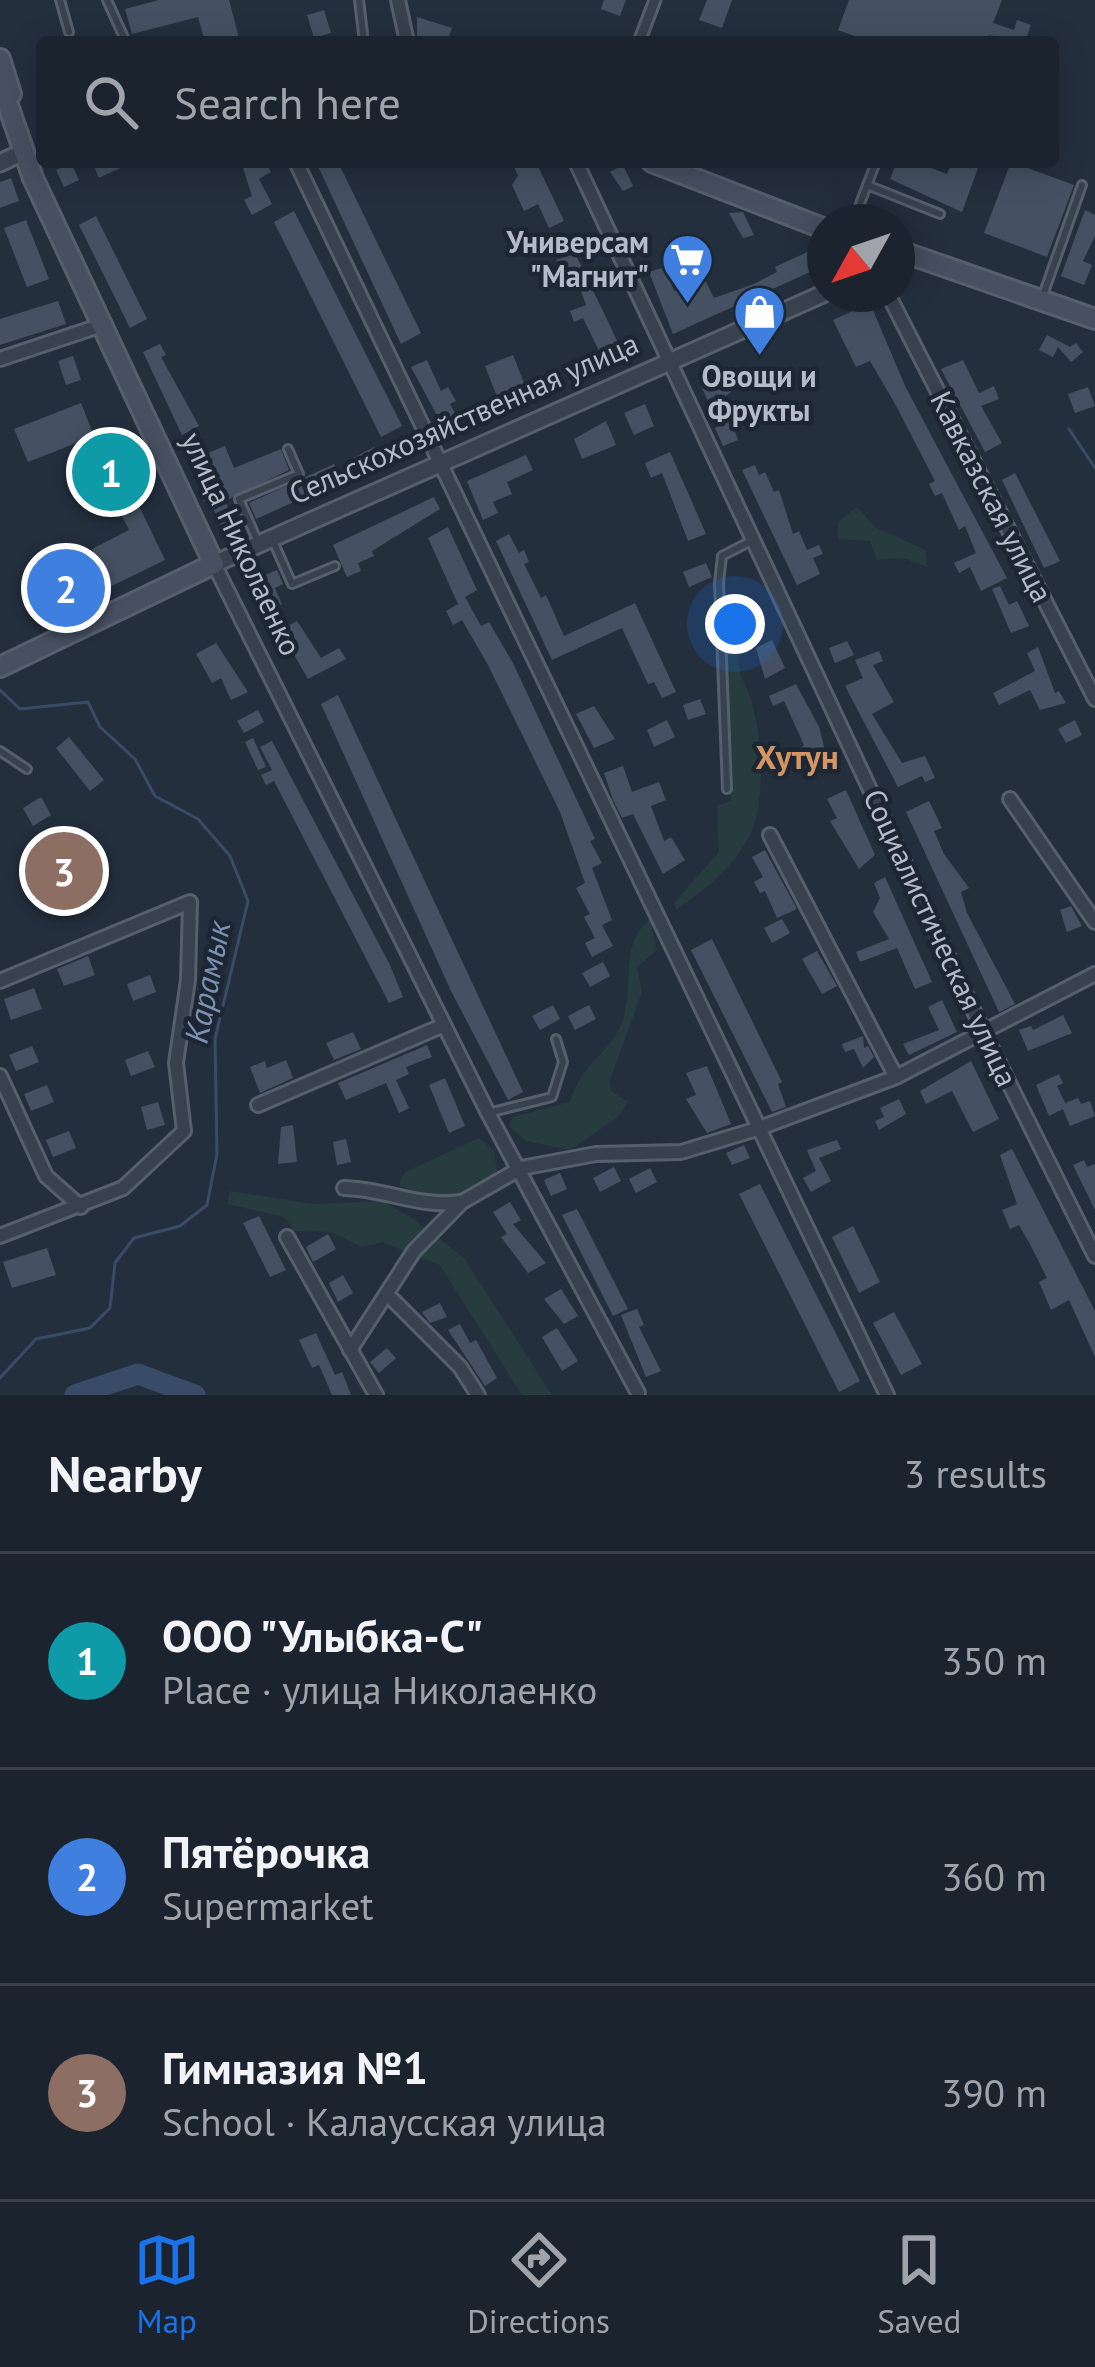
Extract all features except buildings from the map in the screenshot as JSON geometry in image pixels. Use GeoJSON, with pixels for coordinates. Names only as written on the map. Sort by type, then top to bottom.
{"type":"FeatureCollection","features":[{"type":"Feature","properties":{"kind":"main road","name":"улица Николаенко"},"geometry":{"type":"LineString","coordinates":[[0,58],[26,158]]}},
{"type":"Feature","properties":{"kind":"main road","name":"улица Николаенко"},"geometry":{"type":"LineString","coordinates":[[0,82],[26,158],[214,563]]}},
{"type":"Feature","properties":{"kind":"main road"},"geometry":{"type":"LineString","coordinates":[[668,168],[807,219]]}},
{"type":"Feature","properties":{"kind":"main road"},"geometry":{"type":"LineString","coordinates":[[680,168],[807,219]]}},
{"type":"Feature","properties":{"kind":"main road"},"geometry":{"type":"LineString","coordinates":[[915,258],[1095,322]]}},
{"type":"Feature","properties":{"kind":"main road"},"geometry":{"type":"LineString","coordinates":[[915,258],[1095,322]]}},
{"type":"Feature","properties":{"kind":"main road","name":"Сельскохозяйственная улица"},"geometry":{"type":"LineString","coordinates":[[9,662],[214,563]]}},
{"type":"Feature","properties":{"kind":"street"},"geometry":{"type":"LineString","coordinates":[[398,0],[406,36]]}},
{"type":"Feature","properties":{"kind":"street"},"geometry":{"type":"LineString","coordinates":[[641,36],[655,0]]}},
{"type":"Feature","properties":{"kind":"street"},"geometry":{"type":"LineString","coordinates":[[299,168],[664,922],[757,1129],[886,1395]]}},
{"type":"Feature","properties":{"kind":"street","name":"Социалистическая улица"},"geometry":{"type":"LineString","coordinates":[[579,168],[985,1035],[1095,1256]]}},
{"type":"Feature","properties":{"kind":"street","name":"Сельскохозяйственная улица"},"geometry":{"type":"LineString","coordinates":[[214,563],[807,301]]}},
{"type":"Feature","properties":{"kind":"street","name":"Кавказская улица"},"geometry":{"type":"LineString","coordinates":[[897,312],[1095,699]]}},
{"type":"Feature","properties":{"kind":"street"},"geometry":{"type":"LineString","coordinates":[[0,359],[106,324]]}},
{"type":"Feature","properties":{"kind":"street","name":"улица Николаенко"},"geometry":{"type":"LineString","coordinates":[[214,563],[488,1113],[638,1393]]}},
{"type":"Feature","properties":{"kind":"street"},"geometry":{"type":"LineString","coordinates":[[1010,799],[1095,922]]}},
{"type":"Feature","properties":{"kind":"street"},"geometry":{"type":"LineString","coordinates":[[770,835],[896,1077]]}},
{"type":"Feature","properties":{"kind":"street"},"geometry":{"type":"LineString","coordinates":[[0,981],[190,902],[188,980],[176,1063],[184,1131],[123,1188],[0,1236]]}},
{"type":"Feature","properties":{"kind":"street"},"geometry":{"type":"LineString","coordinates":[[350,1350],[415,1251],[462,1202],[520,1168],[580,1156],[681,1152],[757,1129],[896,1077],[985,1035],[1095,974]]}},
{"type":"Feature","properties":{"kind":"street"},"geometry":{"type":"LineString","coordinates":[[258,1105],[444,1025]]}},
{"type":"Feature","properties":{"kind":"street"},"geometry":{"type":"LineString","coordinates":[[0,1076],[46,1176],[80,1208]]}},
{"type":"Feature","properties":{"kind":"street"},"geometry":{"type":"LineString","coordinates":[[344,1188],[382,1189],[419,1205],[462,1202]]}},
{"type":"Feature","properties":{"kind":"street"},"geometry":{"type":"LineString","coordinates":[[287,1237],[376,1395]]}},
{"type":"Feature","properties":{"kind":"street"},"geometry":{"type":"LineString","coordinates":[[387,1294],[460,1367],[478,1395]]}},
{"type":"Feature","properties":{"kind":"lane"},"geometry":{"type":"LineString","coordinates":[[60,0],[69,32]]}},
{"type":"Feature","properties":{"kind":"lane"},"geometry":{"type":"LineString","coordinates":[[107,0],[123,36]]}},
{"type":"Feature","properties":{"kind":"lane"},"geometry":{"type":"LineString","coordinates":[[359,0],[363,36]]}},
{"type":"Feature","properties":{"kind":"lane"},"geometry":{"type":"LineString","coordinates":[[860,204],[873,168]]}},
{"type":"Feature","properties":{"kind":"lane"},"geometry":{"type":"LineString","coordinates":[[867,185],[940,214]]}},
{"type":"Feature","properties":{"kind":"lane"},"geometry":{"type":"LineString","coordinates":[[1040,301],[1082,185]]}},
{"type":"Feature","properties":{"kind":"lane"},"geometry":{"type":"LineString","coordinates":[[288,449],[299,474],[239,500],[292,584],[335,566]]}},
{"type":"Feature","properties":{"kind":"lane"},"geometry":{"type":"LineString","coordinates":[[727,789],[719,583],[722,556],[754,540]]}},
{"type":"Feature","properties":{"kind":"lane"},"geometry":{"type":"LineString","coordinates":[[0,751],[27,769]]}},
{"type":"Feature","properties":{"kind":"lane"},"geometry":{"type":"LineString","coordinates":[[488,1113],[552,1097],[562,1082],[563,1062],[556,1039]]}},
{"type":"Feature","properties":{"kind":"green space"},"geometry":{"type":"Polygon","coordinates":[[[857,507],[875,527],[925,550],[927,567],[903,558],[877,560],[870,541],[838,539],[838,522],[857,507]]]}},
{"type":"Feature","properties":{"kind":"green space"},"geometry":{"type":"Polygon","coordinates":[[[729,629],[736,640],[740,674],[759,735],[759,802],[749,837],[734,859],[676,910],[674,903],[719,852],[717,806],[731,801],[724,672],[729,629]]]}},
{"type":"Feature","properties":{"kind":"green space"},"geometry":{"type":"Polygon","coordinates":[[[650,919],[657,950],[637,967],[642,992],[610,1080],[611,1091],[628,1102],[619,1116],[570,1150],[526,1141],[509,1126],[513,1117],[570,1102],[581,1078],[616,1035],[625,1011],[630,955],[650,919]]]}},
{"type":"Feature","properties":{"kind":"green space"},"geometry":{"type":"Polygon","coordinates":[[[479,1138],[494,1151],[497,1170],[477,1187],[437,1196],[399,1184],[405,1172],[479,1138]]]}},
{"type":"Feature","properties":{"kind":"green space"},"geometry":{"type":"Polygon","coordinates":[[[230,1191],[312,1204],[382,1201],[412,1218],[464,1258],[552,1395],[522,1395],[440,1265],[382,1242],[362,1247],[331,1232],[295,1231],[284,1217],[227,1204],[230,1191]]]}},
{"type":"Feature","properties":{"kind":"waterway"},"geometry":{"type":"LineString","coordinates":[[1069,429],[1095,468]]}},
{"type":"Feature","properties":{"kind":"waterway","name":"Карамык"},"geometry":{"type":"LineString","coordinates":[[0,690],[20,709],[88,702],[100,727],[135,759],[155,796],[198,819],[230,856],[248,901],[215,1039],[217,1154],[207,1205],[180,1226],[134,1238],[115,1263],[110,1308],[90,1328],[36,1339],[0,1378]]}},
{"type":"Feature","properties":{"kind":"waterway"},"geometry":{"type":"LineString","coordinates":[[75,1395],[138,1374],[195,1395]]}},
{"type":"Feature","properties":{"kind":"place","name":"Универсам \"Магнит\""},"geometry":{"type":"Point","coordinates":[688,306]}},
{"type":"Feature","properties":{"kind":"place","name":"Овощи и Фрукты"},"geometry":{"type":"Point","coordinates":[759,358]}},
{"type":"Feature","properties":{"kind":"place","name":"ООО \"Улыбка-С\""},"geometry":{"type":"Point","coordinates":[111,472]}},
{"type":"Feature","properties":{"kind":"place","name":"Пятёрочка"},"geometry":{"type":"Point","coordinates":[66,588]}},
{"type":"Feature","properties":{"kind":"place","name":"Гимназия №1"},"geometry":{"type":"Point","coordinates":[64,871]}},
{"type":"Feature","properties":{"kind":"district","name":"Хутун"},"geometry":{"type":"Point","coordinates":[797,757]}}]}
